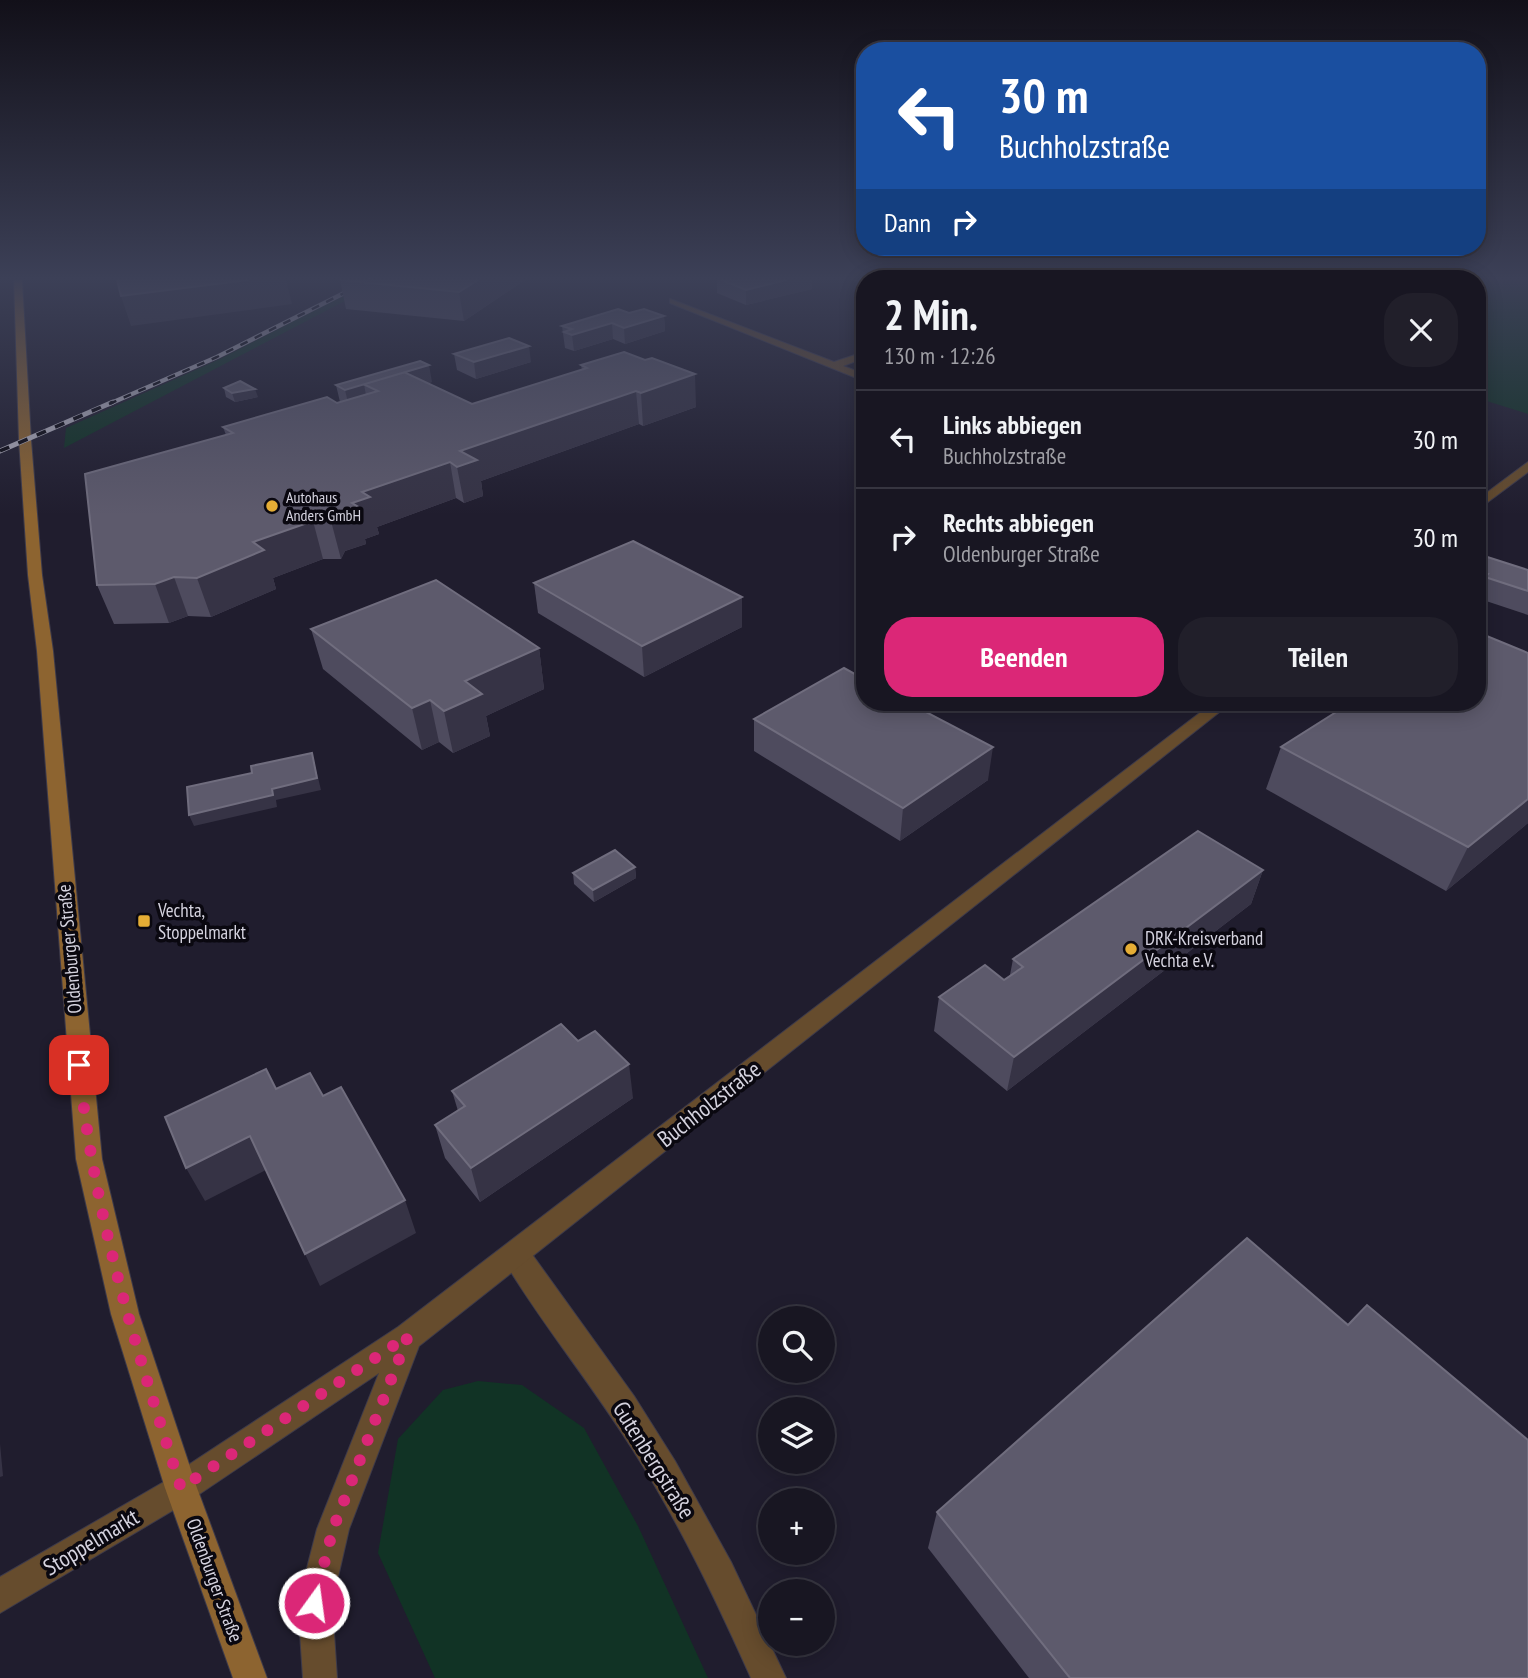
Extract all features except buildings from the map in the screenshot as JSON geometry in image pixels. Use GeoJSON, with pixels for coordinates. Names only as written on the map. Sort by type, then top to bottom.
{"type":"FeatureCollection","features":[{"type":"Feature","properties":{"kind":"main road","name":"Oldenburger Straße"},"geometry":{"type":"LineString","coordinates":[[23,358],[35,575],[49,693],[88,1148],[125,1314],[181,1488],[250,1678]]}},
{"type":"Feature","properties":{"kind":"street"},"geometry":{"type":"LineString","coordinates":[[818,358],[856,374]]}},
{"type":"Feature","properties":{"kind":"street"},"geometry":{"type":"LineString","coordinates":[[835,365],[854,358]]}},
{"type":"Feature","properties":{"kind":"street"},"geometry":{"type":"LineString","coordinates":[[1486,499],[1528,466]]}},
{"type":"Feature","properties":{"kind":"street","name":"Buchholzstraße"},"geometry":{"type":"LineString","coordinates":[[181,1488],[408,1336],[516,1255],[1212,711]]}},
{"type":"Feature","properties":{"kind":"street","name":"Gutenbergstraße"},"geometry":{"type":"LineString","coordinates":[[516,1255],[534,1287],[629,1418],[709,1551],[769,1678]]}},
{"type":"Feature","properties":{"kind":"street"},"geometry":{"type":"LineString","coordinates":[[320,1678],[314,1603],[333,1529],[408,1336]]}},
{"type":"Feature","properties":{"kind":"street","name":"Stoppelmarkt"},"geometry":{"type":"LineString","coordinates":[[0,1597],[181,1488]]}},
{"type":"Feature","properties":{"kind":"green space"},"geometry":{"type":"Polygon","coordinates":[[[235,358],[64,448],[66,428],[220,359],[235,358]]]}},
{"type":"Feature","properties":{"kind":"green space"},"geometry":{"type":"Polygon","coordinates":[[[1486,358],[1528,358],[1528,414],[1486,401],[1486,358]]]}},
{"type":"Feature","properties":{"kind":"green space"},"geometry":{"type":"Polygon","coordinates":[[[478,1381],[522,1385],[584,1428],[638,1526],[708,1678],[435,1678],[378,1553],[398,1439],[443,1390],[478,1381]]]}},
{"type":"Feature","properties":{"kind":"railway"},"geometry":{"type":"LineString","coordinates":[[109,404],[214,358]]}},
{"type":"Feature","properties":{"kind":"railway"},"geometry":{"type":"LineString","coordinates":[[0,451],[113,402]]}},
{"type":"Feature","properties":{"kind":"place","name":"Autohaus Anders GmbH"},"geometry":{"type":"Point","coordinates":[272,506]}},
{"type":"Feature","properties":{"kind":"place","name":"Vechta, Stoppelmarkt"},"geometry":{"type":"Point","coordinates":[144,921]}},
{"type":"Feature","properties":{"kind":"place","name":"DRK-Kreisverband Vechta e.V."},"geometry":{"type":"Point","coordinates":[1131,949]}},
{"type":"Feature","properties":{"kind":"route"},"geometry":{"type":"LineString","coordinates":[[79,1065],[89,1159],[125,1314],[181,1488],[408,1336],[333,1529],[314,1603]]}}]}
